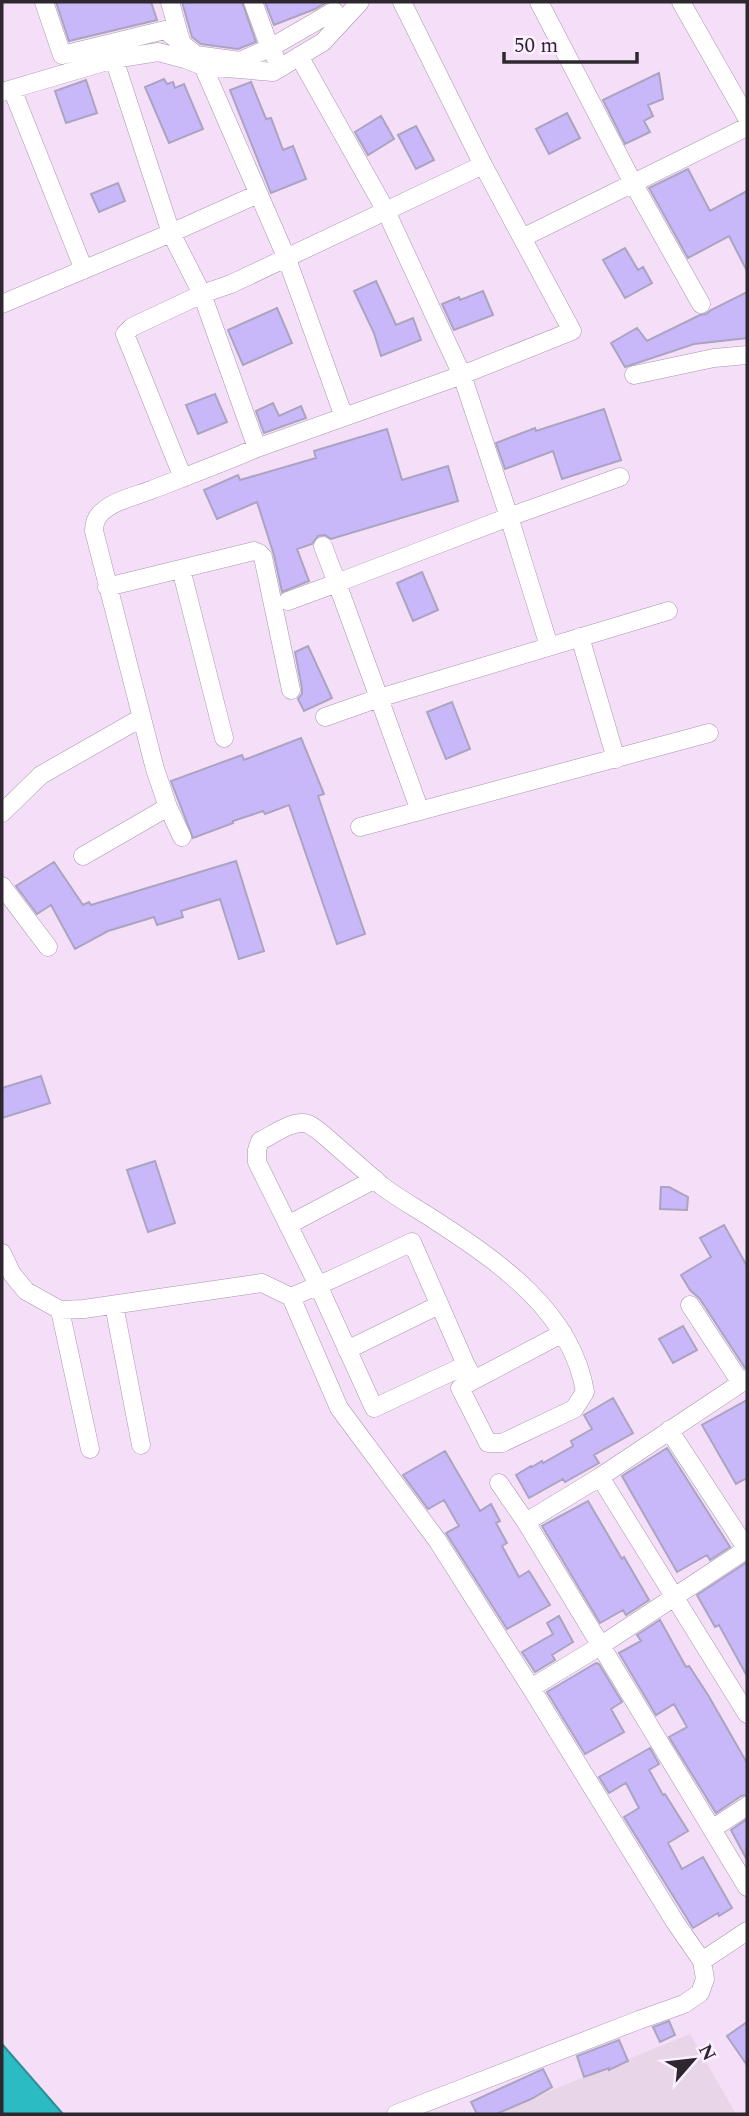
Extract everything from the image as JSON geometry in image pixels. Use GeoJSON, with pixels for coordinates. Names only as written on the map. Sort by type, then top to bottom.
{"type":"FeatureCollection","features":[{"type":"Feature","properties":{"kind":"street"},"geometry":{"type":"LineString","coordinates":[[44,2],[62,55],[165,30],[203,66],[286,259],[344,417]]}},
{"type":"Feature","properties":{"kind":"street"},"geometry":{"type":"LineString","coordinates":[[170,2],[184,50]]}},
{"type":"Feature","properties":{"kind":"street"},"geometry":{"type":"LineString","coordinates":[[253,2],[270,48],[281,67]]}},
{"type":"Feature","properties":{"kind":"street"},"geometry":{"type":"LineString","coordinates":[[84,270],[7,90],[114,59],[158,52],[184,50],[196,55],[240,61],[270,48],[337,10],[360,2]]}},
{"type":"Feature","properties":{"kind":"street"},"geometry":{"type":"LineString","coordinates":[[182,837],[155,769],[107,587],[94,531],[94,524],[101,512],[114,504],[257,448],[462,375],[572,331],[483,165],[402,2]]}},
{"type":"Feature","properties":{"kind":"street"},"geometry":{"type":"LineString","coordinates":[[538,2],[633,183],[701,304]]}},
{"type":"Feature","properties":{"kind":"street"},"geometry":{"type":"LineString","coordinates":[[681,2],[747,118]]}},
{"type":"Feature","properties":{"kind":"street"},"geometry":{"type":"LineString","coordinates":[[203,66],[273,72],[323,42],[337,10]]}},
{"type":"Feature","properties":{"kind":"street"},"geometry":{"type":"LineString","coordinates":[[299,56],[386,211],[462,375],[549,646]]}},
{"type":"Feature","properties":{"kind":"street"},"geometry":{"type":"LineString","coordinates":[[114,59],[171,233],[202,294],[257,448]]}},
{"type":"Feature","properties":{"kind":"street"},"geometry":{"type":"LineString","coordinates":[[522,238],[747,127]]}},
{"type":"Feature","properties":{"kind":"street"},"geometry":{"type":"LineString","coordinates":[[183,478],[125,334],[132,327],[286,259],[483,165]]}},
{"type":"Feature","properties":{"kind":"street"},"geometry":{"type":"LineString","coordinates":[[2,304],[258,194]]}},
{"type":"Feature","properties":{"kind":"street"},"geometry":{"type":"LineString","coordinates":[[634,375],[714,358],[747,355]]}},
{"type":"Feature","properties":{"kind":"street"},"geometry":{"type":"LineString","coordinates":[[288,601],[620,477]]}},
{"type":"Feature","properties":{"kind":"street"},"geometry":{"type":"LineString","coordinates":[[323,546],[420,811]]}},
{"type":"Feature","properties":{"kind":"street"},"geometry":{"type":"LineString","coordinates":[[107,587],[254,551],[260,553],[291,690]]}},
{"type":"Feature","properties":{"kind":"street"},"geometry":{"type":"LineString","coordinates":[[181,569],[224,738]]}},
{"type":"Feature","properties":{"kind":"street"},"geometry":{"type":"LineString","coordinates":[[325,717],[379,698],[668,611]]}},
{"type":"Feature","properties":{"kind":"street"},"geometry":{"type":"LineString","coordinates":[[580,637],[616,759]]}},
{"type":"Feature","properties":{"kind":"street"},"geometry":{"type":"LineString","coordinates":[[2,813],[41,775],[141,718]]}},
{"type":"Feature","properties":{"kind":"street"},"geometry":{"type":"LineString","coordinates":[[360,827],[709,733]]}},
{"type":"Feature","properties":{"kind":"street"},"geometry":{"type":"LineString","coordinates":[[83,856],[168,807]]}},
{"type":"Feature","properties":{"kind":"street"},"geometry":{"type":"LineString","coordinates":[[2,886],[48,947]]}},
{"type":"Feature","properties":{"kind":"street"},"geometry":{"type":"LineString","coordinates":[[374,1408],[318,1285],[257,1162],[260,1141],[293,1124],[308,1124],[384,1187],[479,1250],[516,1279],[533,1295],[564,1334],[583,1380],[585,1392],[574,1409],[502,1443],[488,1443],[460,1388],[470,1373]]}},
{"type":"Feature","properties":{"kind":"street"},"geometry":{"type":"LineString","coordinates":[[288,1225],[375,1179]]}},
{"type":"Feature","properties":{"kind":"street"},"geometry":{"type":"LineString","coordinates":[[291,1297],[412,1242],[425,1214]]}},
{"type":"Feature","properties":{"kind":"street"},"geometry":{"type":"LineString","coordinates":[[412,1242],[470,1373]]}},
{"type":"Feature","properties":{"kind":"street"},"geometry":{"type":"LineString","coordinates":[[2,1253],[12,1274],[26,1291],[60,1310],[114,1305],[262,1283],[291,1297],[339,1408],[437,1540],[702,1961],[705,1979],[700,1993],[684,2004],[396,2114]]}},
{"type":"Feature","properties":{"kind":"street"},"geometry":{"type":"LineString","coordinates":[[114,1305],[141,1445]]}},
{"type":"Feature","properties":{"kind":"street"},"geometry":{"type":"LineString","coordinates":[[346,1350],[439,1305]]}},
{"type":"Feature","properties":{"kind":"street"},"geometry":{"type":"LineString","coordinates":[[526,1522],[600,1478],[744,1381],[690,1305]]}},
{"type":"Feature","properties":{"kind":"street"},"geometry":{"type":"LineString","coordinates":[[60,1310],[90,1449]]}},
{"type":"Feature","properties":{"kind":"street"},"geometry":{"type":"LineString","coordinates":[[344,1415],[374,1408],[470,1373],[564,1334]]}},
{"type":"Feature","properties":{"kind":"street"},"geometry":{"type":"LineString","coordinates":[[531,1688],[747,1549],[669,1430]]}},
{"type":"Feature","properties":{"kind":"street"},"geometry":{"type":"LineString","coordinates":[[600,1478],[747,1714]]}},
{"type":"Feature","properties":{"kind":"street"},"geometry":{"type":"LineString","coordinates":[[499,1483],[526,1522],[747,1887]]}},
{"type":"Feature","properties":{"kind":"street"},"geometry":{"type":"LineString","coordinates":[[712,1829],[747,1806]]}},
{"type":"Feature","properties":{"kind":"street"},"geometry":{"type":"LineString","coordinates":[[702,1961],[747,1931]]}},
{"type":"Feature","properties":{"kind":"shaded area"},"geometry":{"type":"Polygon","coordinates":[[[690,2034],[736,2114],[493,2114],[690,2034]]]}},
{"type":"Feature","properties":{"kind":"water"},"geometry":{"type":"Polygon","coordinates":[[[2,2044],[63,2114],[2,2114],[2,2044]]]}},
{"type":"Feature","properties":{"kind":"building"},"geometry":{"type":"Polygon","coordinates":[[[56,2],[151,2],[157,20],[69,41],[56,2]]]}},
{"type":"Feature","properties":{"kind":"building"},"geometry":{"type":"Polygon","coordinates":[[[182,2],[242,2],[256,42],[238,49],[201,44],[192,37],[182,2]]]}},
{"type":"Feature","properties":{"kind":"building"},"geometry":{"type":"Polygon","coordinates":[[[265,2],[327,2],[274,25],[265,2]]]}},
{"type":"Feature","properties":{"kind":"building"},"geometry":{"type":"Polygon","coordinates":[[[659,73],[663,99],[648,105],[653,116],[644,121],[650,132],[625,144],[603,100],[659,73]]]}},
{"type":"Feature","properties":{"kind":"building"},"geometry":{"type":"Polygon","coordinates":[[[164,79],[167,84],[173,82],[175,88],[184,84],[203,129],[169,143],[145,87],[164,79]]]}},
{"type":"Feature","properties":{"kind":"building"},"geometry":{"type":"Polygon","coordinates":[[[86,80],[97,113],[66,123],[55,91],[86,80]]]}},
{"type":"Feature","properties":{"kind":"building"},"geometry":{"type":"Polygon","coordinates":[[[251,82],[266,119],[271,118],[283,150],[293,146],[306,179],[271,193],[230,90],[251,82]]]}},
{"type":"Feature","properties":{"kind":"building"},"geometry":{"type":"Polygon","coordinates":[[[567,113],[580,138],[549,154],[536,129],[567,113]]]}},
{"type":"Feature","properties":{"kind":"building"},"geometry":{"type":"Polygon","coordinates":[[[381,116],[394,139],[368,155],[355,132],[381,116]]]}},
{"type":"Feature","properties":{"kind":"building"},"geometry":{"type":"Polygon","coordinates":[[[416,126],[434,160],[416,169],[398,135],[416,126]]]}},
{"type":"Feature","properties":{"kind":"building"},"geometry":{"type":"Polygon","coordinates":[[[688,169],[710,211],[747,191],[747,271],[729,236],[688,258],[649,188],[688,169]]]}},
{"type":"Feature","properties":{"kind":"building"},"geometry":{"type":"Polygon","coordinates":[[[118,183],[125,201],[99,212],[91,194],[118,183]]]}},
{"type":"Feature","properties":{"kind":"building"},"geometry":{"type":"Polygon","coordinates":[[[625,248],[638,270],[643,267],[652,283],[625,298],[603,260],[625,248]]]}},
{"type":"Feature","properties":{"kind":"building"},"geometry":{"type":"Polygon","coordinates":[[[376,281],[396,325],[413,318],[421,340],[381,356],[374,333],[354,291],[376,281]]]}},
{"type":"Feature","properties":{"kind":"building"},"geometry":{"type":"Polygon","coordinates":[[[483,291],[493,315],[454,330],[442,304],[483,291]]]}},
{"type":"Feature","properties":{"kind":"building"},"geometry":{"type":"Polygon","coordinates":[[[747,292],[747,338],[694,344],[625,367],[611,343],[637,328],[647,341],[747,292]]]}},
{"type":"Feature","properties":{"kind":"building"},"geometry":{"type":"Polygon","coordinates":[[[277,308],[292,343],[243,365],[228,330],[277,308]]]}},
{"type":"Feature","properties":{"kind":"building"},"geometry":{"type":"Polygon","coordinates":[[[215,394],[227,422],[198,434],[186,405],[215,394]]]}},
{"type":"Feature","properties":{"kind":"building"},"geometry":{"type":"Polygon","coordinates":[[[273,403],[279,416],[301,406],[306,418],[264,433],[256,411],[273,403]]]}},
{"type":"Feature","properties":{"kind":"building"},"geometry":{"type":"Polygon","coordinates":[[[604,409],[621,460],[562,479],[553,451],[505,469],[496,443],[535,428],[536,431],[604,409]]]}},
{"type":"Feature","properties":{"kind":"building"},"geometry":{"type":"Polygon","coordinates":[[[387,429],[402,480],[448,466],[458,501],[331,539],[325,535],[318,536],[312,544],[297,549],[309,581],[282,592],[274,555],[257,502],[217,519],[204,490],[238,475],[240,480],[316,458],[314,451],[387,429]]]}},
{"type":"Feature","properties":{"kind":"building"},"geometry":{"type":"Polygon","coordinates":[[[422,572],[438,610],[413,621],[397,583],[422,572]]]}},
{"type":"Feature","properties":{"kind":"building"},"geometry":{"type":"Polygon","coordinates":[[[308,646],[332,698],[304,711],[298,699],[302,688],[295,652],[308,646]]]}},
{"type":"Feature","properties":{"kind":"building"},"geometry":{"type":"Polygon","coordinates":[[[452,702],[470,749],[446,759],[427,712],[452,702]]]}},
{"type":"Feature","properties":{"kind":"building"},"geometry":{"type":"Polygon","coordinates":[[[301,738],[324,794],[318,796],[365,934],[337,944],[289,805],[233,821],[193,838],[171,781],[242,755],[244,760],[301,738]]]}},
{"type":"Feature","properties":{"kind":"building"},"geometry":{"type":"Polygon","coordinates":[[[236,861],[264,951],[239,959],[220,899],[181,911],[183,917],[157,925],[154,917],[108,931],[75,949],[51,905],[37,914],[16,886],[54,862],[83,905],[89,902],[91,905],[236,861]]]}},
{"type":"Feature","properties":{"kind":"building"},"geometry":{"type":"Polygon","coordinates":[[[41,1076],[50,1103],[2,1118],[2,1088],[41,1076]]]}},
{"type":"Feature","properties":{"kind":"building"},"geometry":{"type":"Polygon","coordinates":[[[155,1161],[175,1223],[148,1232],[127,1170],[155,1161]]]}},
{"type":"Feature","properties":{"kind":"building"},"geometry":{"type":"Polygon","coordinates":[[[661,1187],[669,1187],[688,1197],[687,1210],[660,1209],[661,1187]]]}},
{"type":"Feature","properties":{"kind":"building"},"geometry":{"type":"Polygon","coordinates":[[[724,1225],[747,1266],[747,1368],[681,1275],[711,1257],[700,1238],[724,1225]]]}},
{"type":"Feature","properties":{"kind":"building"},"geometry":{"type":"Polygon","coordinates":[[[683,1326],[697,1350],[673,1363],[659,1339],[683,1326]]]}},
{"type":"Feature","properties":{"kind":"building"},"geometry":{"type":"Polygon","coordinates":[[[613,1398],[633,1433],[594,1455],[599,1463],[529,1498],[516,1475],[573,1446],[571,1441],[592,1429],[584,1415],[613,1398]]]}},
{"type":"Feature","properties":{"kind":"building"},"geometry":{"type":"Polygon","coordinates":[[[747,1400],[747,1478],[736,1484],[702,1425],[747,1400]]]}},
{"type":"Feature","properties":{"kind":"building"},"geometry":{"type":"Polygon","coordinates":[[[667,1448],[730,1547],[710,1560],[707,1555],[677,1572],[622,1476],[667,1448]]]}},
{"type":"Feature","properties":{"kind":"building"},"geometry":{"type":"Polygon","coordinates":[[[445,1451],[480,1511],[491,1504],[500,1521],[496,1523],[507,1543],[502,1546],[519,1577],[529,1571],[550,1605],[507,1629],[446,1533],[459,1526],[444,1500],[428,1509],[403,1475],[445,1451]]]}},
{"type":"Feature","properties":{"kind":"building"},"geometry":{"type":"Polygon","coordinates":[[[588,1501],[649,1600],[626,1615],[623,1610],[600,1623],[542,1526],[588,1501]]]}},
{"type":"Feature","properties":{"kind":"building"},"geometry":{"type":"Polygon","coordinates":[[[747,1562],[747,1676],[719,1625],[715,1627],[697,1595],[747,1562]]]}},
{"type":"Feature","properties":{"kind":"building"},"geometry":{"type":"Polygon","coordinates":[[[559,1616],[573,1642],[552,1655],[555,1660],[535,1672],[522,1652],[553,1634],[547,1623],[559,1616]]]}},
{"type":"Feature","properties":{"kind":"building"},"geometry":{"type":"Polygon","coordinates":[[[660,1620],[686,1667],[689,1666],[708,1695],[747,1763],[747,1795],[741,1796],[716,1813],[669,1737],[687,1727],[674,1704],[656,1715],[619,1653],[641,1641],[637,1635],[660,1620]]]}},
{"type":"Feature","properties":{"kind":"building"},"geometry":{"type":"Polygon","coordinates":[[[596,1663],[622,1702],[611,1709],[624,1732],[585,1754],[547,1692],[596,1663]]]}},
{"type":"Feature","properties":{"kind":"building"},"geometry":{"type":"Polygon","coordinates":[[[650,1748],[659,1764],[649,1770],[688,1831],[668,1843],[682,1869],[703,1857],[732,1908],[693,1928],[624,1817],[639,1808],[626,1783],[609,1793],[599,1777],[650,1748]]]}},
{"type":"Feature","properties":{"kind":"building"},"geometry":{"type":"Polygon","coordinates":[[[747,1819],[747,1860],[731,1830],[747,1819]]]}},
{"type":"Feature","properties":{"kind":"building"},"geometry":{"type":"Polygon","coordinates":[[[669,2021],[675,2035],[660,2042],[653,2027],[669,2021]]]}},
{"type":"Feature","properties":{"kind":"building"},"geometry":{"type":"Polygon","coordinates":[[[747,2022],[747,2065],[727,2036],[747,2022]]]}},
{"type":"Feature","properties":{"kind":"building"},"geometry":{"type":"Polygon","coordinates":[[[619,2040],[628,2061],[584,2077],[577,2056],[619,2040]]]}},
{"type":"Feature","properties":{"kind":"building"},"geometry":{"type":"Polygon","coordinates":[[[543,2069],[552,2087],[496,2114],[477,2114],[471,2102],[543,2069]]]}}]}
